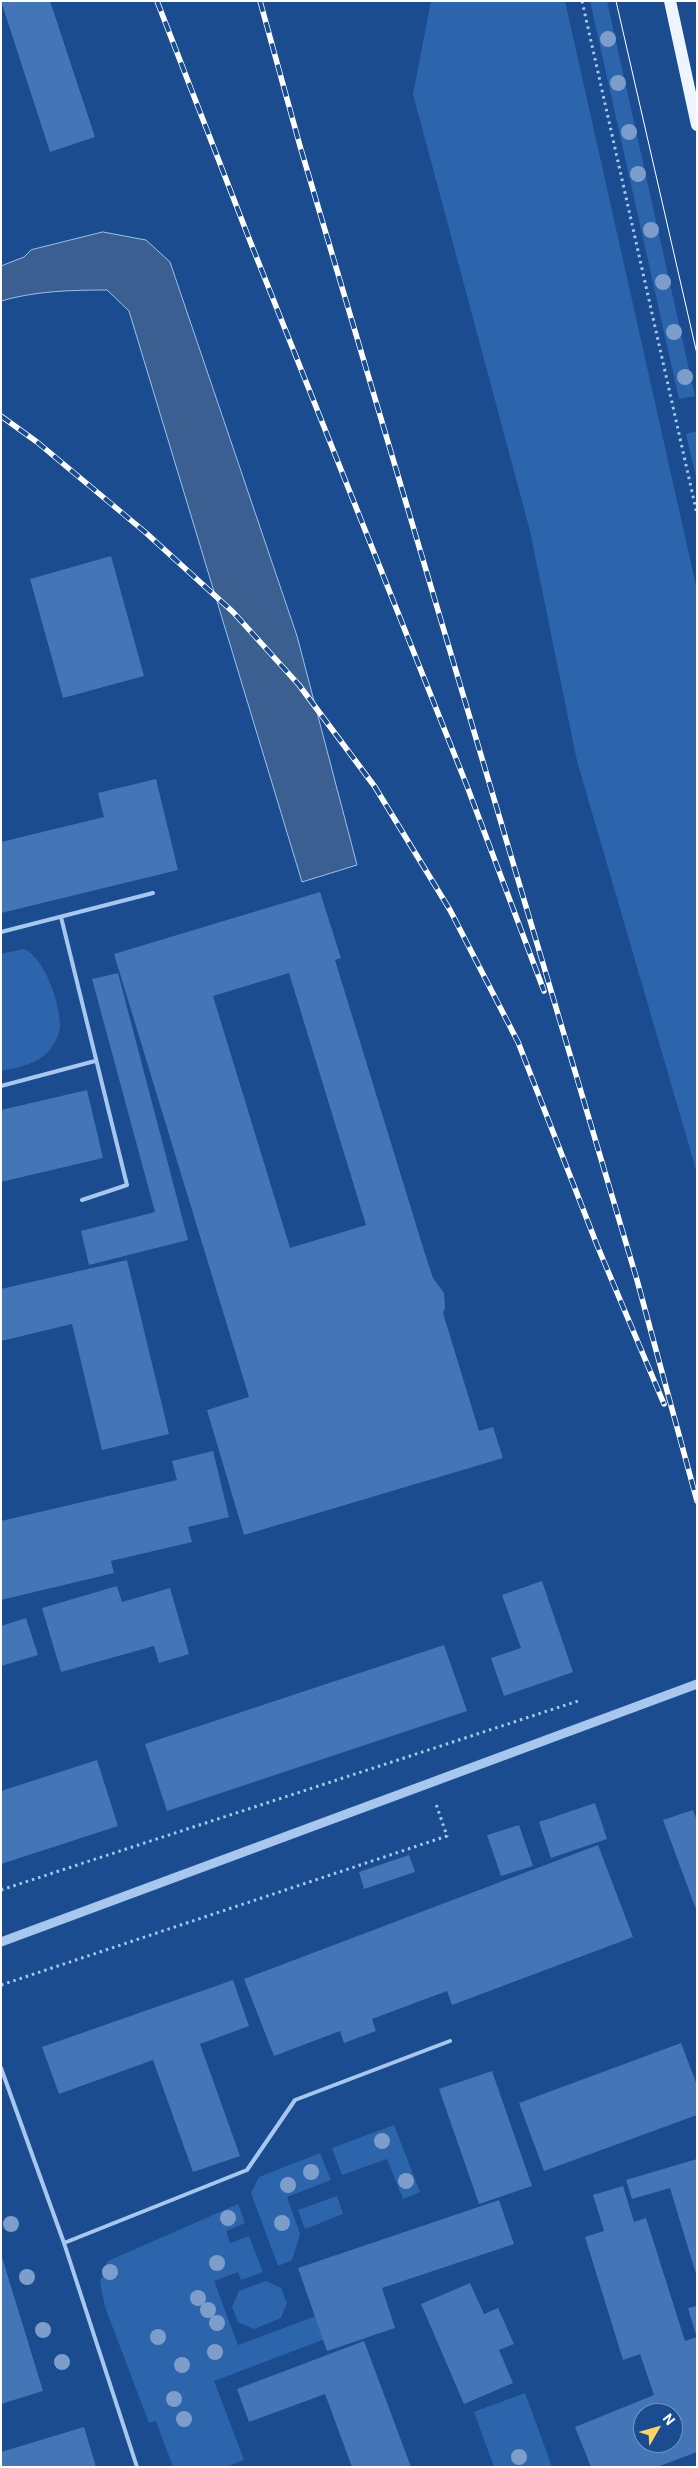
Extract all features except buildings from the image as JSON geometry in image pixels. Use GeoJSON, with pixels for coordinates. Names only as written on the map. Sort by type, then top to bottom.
{"type":"FeatureCollection","features":[{"type":"Feature","properties":{"kind":"main road"},"geometry":{"type":"LineString","coordinates":[[670,1],[697,125]]}},
{"type":"Feature","properties":{"kind":"street"},"geometry":{"type":"LineString","coordinates":[[1,1942],[697,1684]]}},
{"type":"Feature","properties":{"kind":"lane"},"geometry":{"type":"LineString","coordinates":[[1,932],[153,893]]}},
{"type":"Feature","properties":{"kind":"lane"},"geometry":{"type":"LineString","coordinates":[[61,916],[95,1061],[127,1184],[82,1200]]}},
{"type":"Feature","properties":{"kind":"lane"},"geometry":{"type":"LineString","coordinates":[[1,1086],[95,1061]]}},
{"type":"Feature","properties":{"kind":"lane"},"geometry":{"type":"LineString","coordinates":[[64,2243],[247,2170],[295,2100],[450,2041]]}},
{"type":"Feature","properties":{"kind":"lane"},"geometry":{"type":"LineString","coordinates":[[1,2068],[64,2243],[137,2467]]}},
{"type":"Feature","properties":{"kind":"path"},"geometry":{"type":"LineString","coordinates":[[582,1],[697,514]]}},
{"type":"Feature","properties":{"kind":"path"},"geometry":{"type":"LineString","coordinates":[[1,1890],[585,1699]]}},
{"type":"Feature","properties":{"kind":"path"},"geometry":{"type":"LineString","coordinates":[[1,1985],[447,1836],[430,1783]]}},
{"type":"Feature","properties":{"kind":"shaded area"},"geometry":{"type":"Polygon","coordinates":[[[431,1],[565,1],[697,590],[697,1173],[577,761],[530,531],[413,94],[431,1]]]}},
{"type":"Feature","properties":{"kind":"shaded area"},"geometry":{"type":"Polygon","coordinates":[[[590,1],[607,1],[695,396],[679,399],[590,1]]]}},
{"type":"Feature","properties":{"kind":"shaded area"},"geometry":{"type":"Polygon","coordinates":[[[103,232],[146,240],[170,262],[297,636],[357,865],[302,882],[129,311],[107,290],[40,293],[1,301],[1,266],[24,257],[31,250],[103,232]]]}},
{"type":"Feature","properties":{"kind":"shaded area"},"geometry":{"type":"Polygon","coordinates":[[[697,431],[697,481],[686,434],[697,431]]]}},
{"type":"Feature","properties":{"kind":"shaded area"},"geometry":{"type":"Polygon","coordinates":[[[23,949],[31,953],[38,960],[44,970],[54,993],[60,1028],[50,1050],[43,1057],[26,1065],[1,1071],[1,954],[23,949]]]}},
{"type":"Feature","properties":{"kind":"shaded area"},"geometry":{"type":"Polygon","coordinates":[[[394,2125],[420,2192],[403,2199],[387,2159],[342,2175],[332,2148],[394,2125]]]}},
{"type":"Feature","properties":{"kind":"shaded area"},"geometry":{"type":"Polygon","coordinates":[[[320,2153],[331,2180],[287,2197],[300,2234],[292,2260],[278,2266],[251,2193],[259,2177],[320,2153]]]}},
{"type":"Feature","properties":{"kind":"shaded area"},"geometry":{"type":"Polygon","coordinates":[[[337,2196],[343,2214],[305,2229],[298,2210],[337,2196]]]}},
{"type":"Feature","properties":{"kind":"shaded area"},"geometry":{"type":"Polygon","coordinates":[[[238,2204],[245,2223],[226,2231],[230,2243],[249,2236],[263,2272],[241,2280],[238,2272],[214,2281],[238,2345],[316,2316],[325,2339],[214,2381],[244,2460],[226,2467],[173,2467],[156,2421],[149,2423],[105,2307],[100,2282],[108,2261],[238,2204]]]}},
{"type":"Feature","properties":{"kind":"shaded area"},"geometry":{"type":"Polygon","coordinates":[[[266,2281],[281,2288],[287,2303],[281,2318],[254,2329],[238,2322],[232,2307],[239,2291],[266,2281]]]}},
{"type":"Feature","properties":{"kind":"shaded area"},"geometry":{"type":"Polygon","coordinates":[[[525,2393],[552,2467],[494,2467],[474,2412],[525,2393]]]}},
{"type":"Feature","properties":{"kind":"tram line"},"geometry":{"type":"LineString","coordinates":[[616,1],[697,354]]}},
{"type":"Feature","properties":{"kind":"railway"},"geometry":{"type":"LineString","coordinates":[[157,1],[250,241],[467,786],[544,991]]}},
{"type":"Feature","properties":{"kind":"railway"},"geometry":{"type":"LineString","coordinates":[[260,1],[300,146],[637,1280],[697,1501]]}},
{"type":"Feature","properties":{"kind":"railway"},"geometry":{"type":"LineString","coordinates":[[1,416],[37,442],[145,532],[233,612],[299,685],[375,787],[450,910],[518,1042],[597,1245],[664,1404]]}}]}
